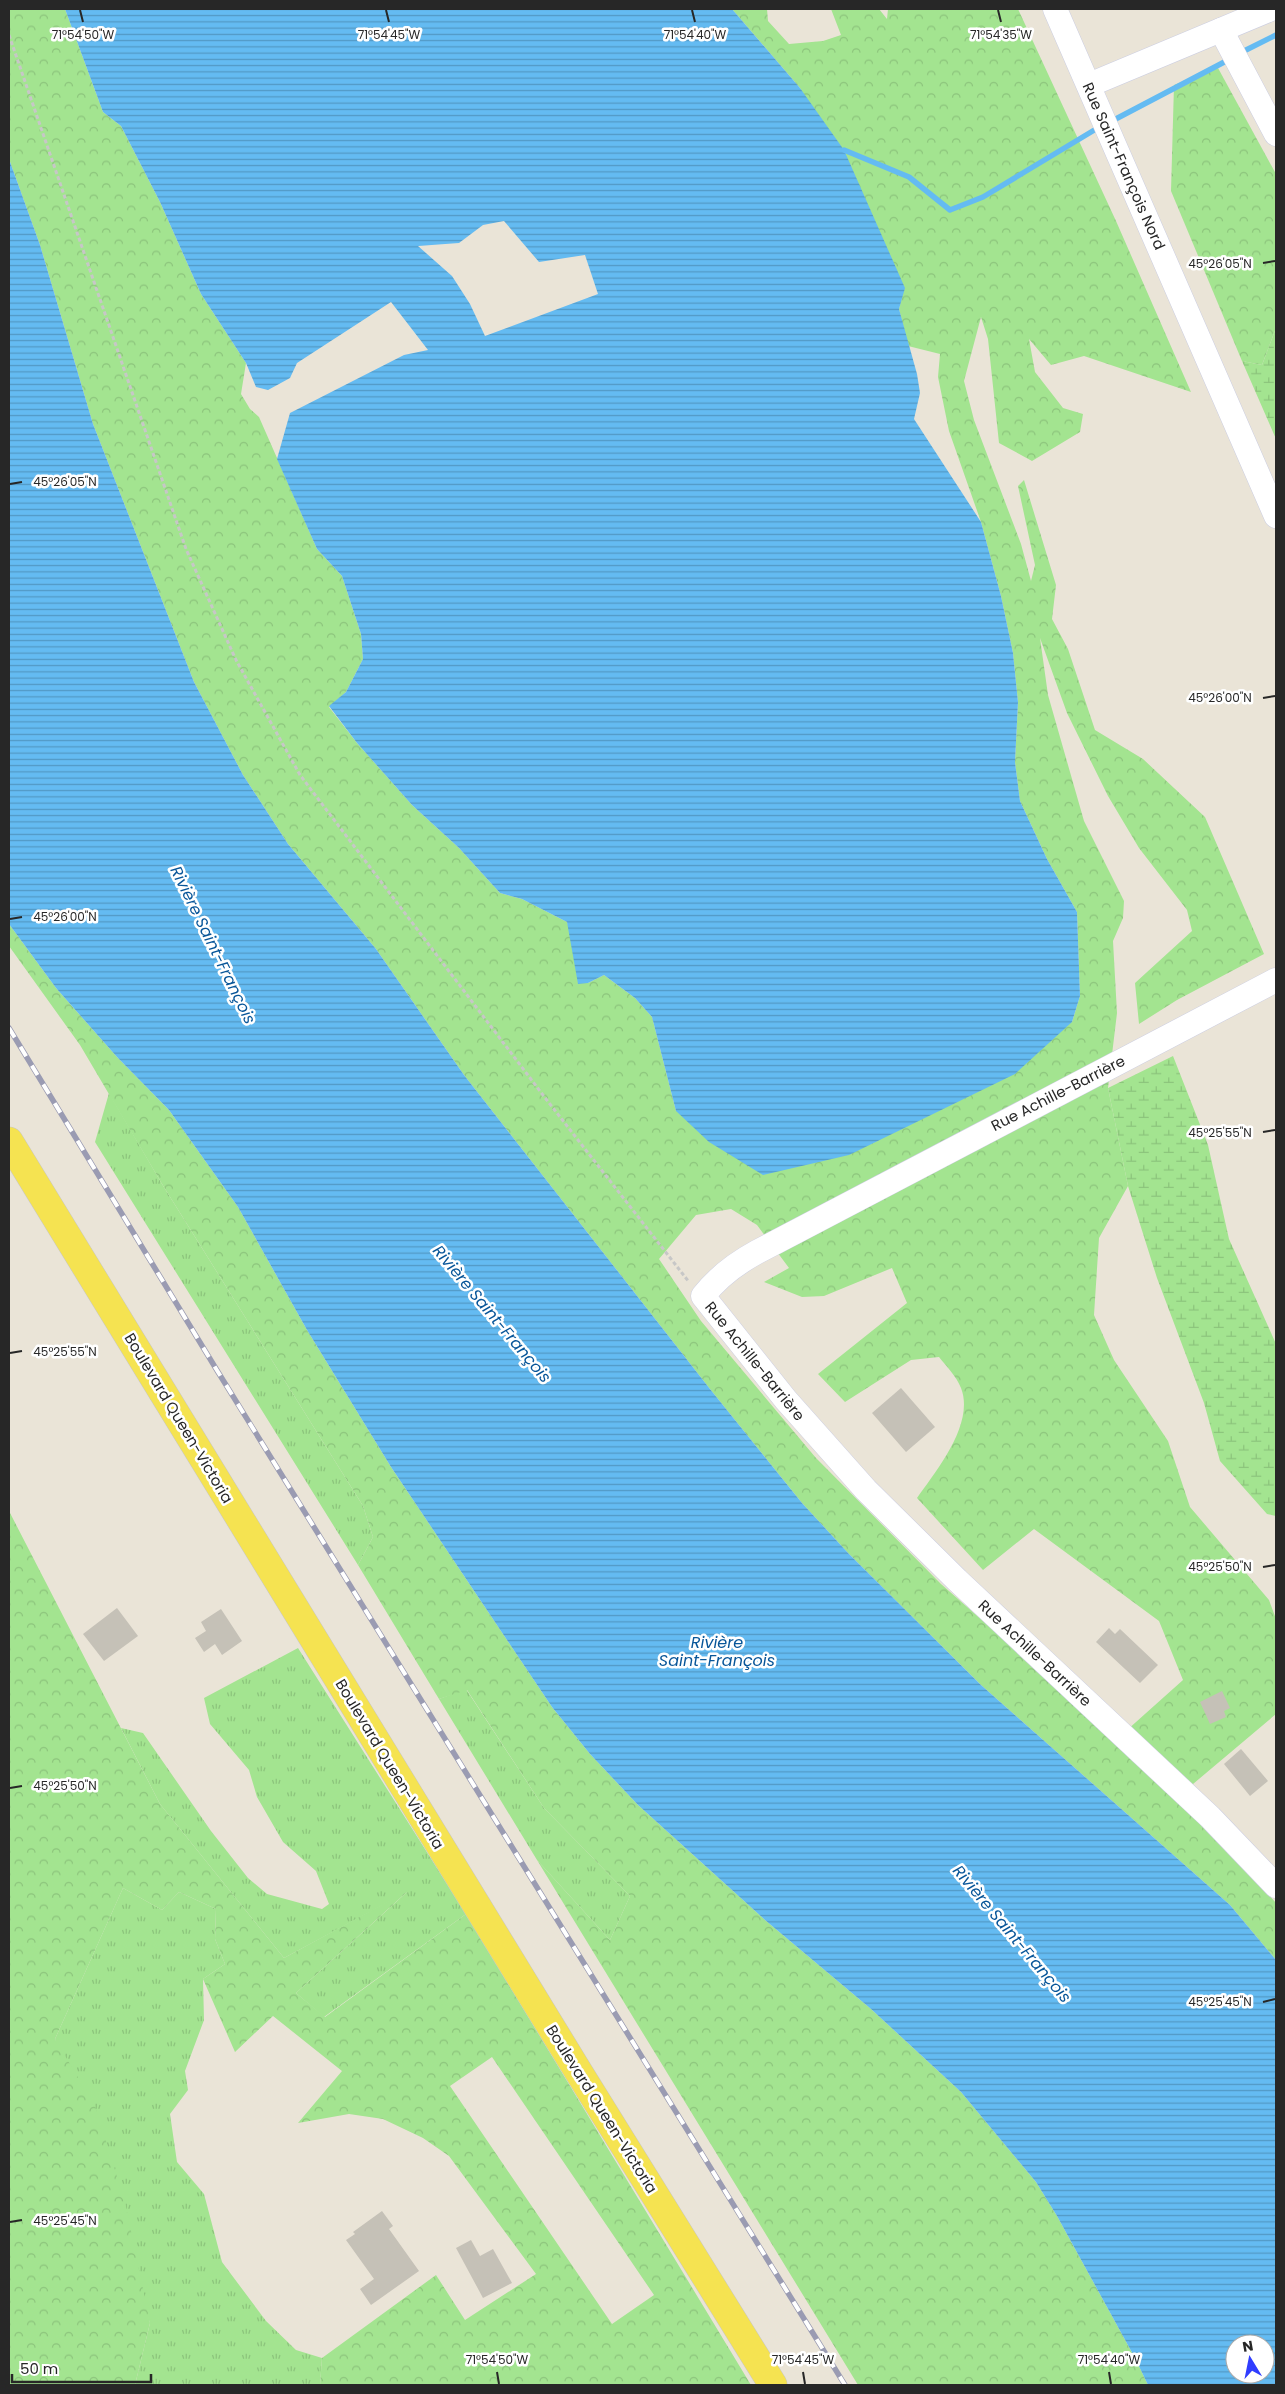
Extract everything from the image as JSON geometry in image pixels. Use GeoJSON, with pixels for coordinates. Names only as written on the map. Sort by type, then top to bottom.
{"type":"FeatureCollection","features":[{"type":"Feature","properties":{"kind":"main road","name":"Boulevard Queen-Victoria"},"geometry":{"type":"LineString","coordinates":[[9,1141],[557,2037],[773,2385]]}},
{"type":"Feature","properties":{"kind":"street","name":"Rue Saint-François Nord"},"geometry":{"type":"LineString","coordinates":[[1055,9],[1276,516]]}},
{"type":"Feature","properties":{"kind":"street"},"geometry":{"type":"LineString","coordinates":[[1089,85],[1271,9]]}},
{"type":"Feature","properties":{"kind":"street"},"geometry":{"type":"LineString","coordinates":[[1221,30],[1276,134]]}},
{"type":"Feature","properties":{"kind":"street","name":"Rue Achille-Barrière"},"geometry":{"type":"LineString","coordinates":[[1276,980],[757,1252],[734,1265],[717,1279],[703,1296],[786,1400],[866,1490],[957,1580],[1210,1817],[1276,1886]]}},
{"type":"Feature","properties":{"kind":"path"},"geometry":{"type":"LineString","coordinates":[[9,35],[186,549],[245,677],[300,775],[679,1272],[703,1296]]}},
{"type":"Feature","properties":{"kind":"green space"},"geometry":{"type":"Polygon","coordinates":[[[9,9],[65,9],[103,112],[121,126],[160,202],[201,294],[246,363],[241,394],[250,409],[259,417],[317,549],[342,576],[361,634],[363,659],[346,692],[329,707],[357,743],[412,805],[459,848],[500,893],[522,899],[567,922],[588,983],[604,975],[635,998],[652,1017],[676,1111],[1072,1022],[1080,996],[1077,912],[1047,859],[1020,801],[1015,762],[1018,702],[1013,653],[1001,596],[981,522],[949,431],[938,377],[940,354],[908,346],[899,309],[904,288],[800,88],[732,9],[767,9],[768,21],[789,44],[823,41],[841,35],[831,9],[879,9],[887,19],[888,9],[1018,9],[1116,221],[1191,392],[1084,356],[1051,365],[1029,339],[1035,372],[1063,408],[1083,414],[1080,432],[1032,461],[999,443],[988,339],[981,317],[964,381],[974,420],[1021,544],[1031,581],[1035,565],[1018,486],[1024,480],[1056,585],[1052,619],[1068,649],[1095,730],[1143,759],[1205,817],[1264,954],[1177,1000],[1139,1024],[1135,983],[1192,931],[1187,910],[1139,848],[1108,796],[1067,713],[1040,638],[1048,695],[1084,821],[1124,901],[1123,918],[1113,941],[1117,1013],[1108,1088],[1128,1186],[1099,1238],[1094,1315],[1114,1360],[1168,1441],[1190,1507],[1269,1600],[1276,1619],[1276,1714],[1180,1795],[1276,1903],[1276,1960],[1230,1905],[981,1685],[849,1554],[802,1503],[710,1389],[464,1075],[376,949],[288,844],[243,775],[194,682],[93,424],[40,245],[9,159],[9,9]],[[731,1209],[696,1215],[659,1259],[701,1321],[816,1458],[941,1584],[1117,1739],[1183,1680],[1159,1621],[1034,1529],[983,1570],[917,1498],[943,1461],[958,1432],[963,1417],[964,1402],[961,1388],[939,1357],[911,1360],[845,1402],[818,1374],[907,1303],[892,1268],[824,1296],[802,1297],[764,1282],[789,1268],[757,1225],[731,1209]]]}},
{"type":"Feature","properties":{"kind":"green space"},"geometry":{"type":"Polygon","coordinates":[[[1218,68],[1276,174],[1276,328],[1262,365],[1242,361],[1171,191],[1174,85],[1218,68]]]}},
{"type":"Feature","properties":{"kind":"green space"},"geometry":{"type":"Polygon","coordinates":[[[1276,328],[1276,439],[1242,361],[1262,365],[1276,328]]]}},
{"type":"Feature","properties":{"kind":"green space"},"geometry":{"type":"Polygon","coordinates":[[[9,924],[56,988],[117,1057],[169,1110],[238,1207],[307,1330],[391,1467],[552,1707],[590,1754],[638,1805],[765,1920],[871,2009],[961,2092],[1036,2182],[1057,2216],[1148,2385],[858,2385],[537,1860],[610,1940],[630,1896],[544,1808],[467,1690],[439,1699],[358,1565],[373,1537],[363,1506],[162,1184],[80,1045],[9,946],[9,924]]]}},
{"type":"Feature","properties":{"kind":"green space"},"geometry":{"type":"Polygon","coordinates":[[[1173,1056],[1208,1145],[1229,1239],[1276,1344],[1276,1516],[1267,1514],[1220,1461],[1204,1403],[1157,1278],[1128,1186],[1108,1088],[1173,1056]]]}},
{"type":"Feature","properties":{"kind":"green space"},"geometry":{"type":"Polygon","coordinates":[[[109,1093],[162,1184],[363,1506],[373,1537],[358,1565],[95,1142],[109,1093]]]}},
{"type":"Feature","properties":{"kind":"green space"},"geometry":{"type":"Polygon","coordinates":[[[9,1511],[160,1804],[284,1958],[409,1890],[296,1993],[325,2017],[466,1914],[751,2385],[320,2385],[322,2358],[436,2275],[465,2320],[536,2274],[449,2156],[423,2138],[383,2119],[349,2114],[298,2123],[342,2071],[273,2016],[235,2052],[203,1979],[225,1964],[215,1939],[216,1909],[179,1892],[162,1910],[123,1888],[55,2039],[95,2106],[125,2202],[150,2323],[135,2385],[9,2385],[9,1511]],[[492,2057],[450,2086],[612,2324],[654,2295],[492,2057]]]}},
{"type":"Feature","properties":{"kind":"green space"},"geometry":{"type":"Polygon","coordinates":[[[298,1648],[466,1914],[324,2017],[296,1993],[407,1892],[284,1958],[160,1804],[121,1728],[143,1733],[211,1831],[248,1878],[267,1894],[322,1909],[329,1904],[316,1871],[283,1842],[257,1797],[249,1770],[210,1724],[204,1698],[298,1648]]]}},
{"type":"Feature","properties":{"kind":"green space"},"geometry":{"type":"Polygon","coordinates":[[[466,1689],[544,1808],[630,1896],[610,1940],[537,1860],[439,1699],[466,1689]]]}},
{"type":"Feature","properties":{"kind":"green space"},"geometry":{"type":"Polygon","coordinates":[[[123,1888],[162,1910],[179,1892],[216,1909],[215,1939],[225,1964],[203,1979],[204,2020],[185,2071],[188,2090],[170,2114],[177,2162],[204,2194],[222,2262],[266,2321],[296,2350],[322,2358],[320,2385],[135,2385],[150,2323],[55,2039],[123,1888]]]}},
{"type":"Feature","properties":{"kind":"water"},"geometry":{"type":"Polygon","coordinates":[[[65,9],[732,9],[800,88],[844,150],[905,288],[899,309],[917,374],[920,393],[914,419],[981,522],[1001,596],[1013,653],[1018,702],[1015,762],[1020,801],[1047,859],[1077,912],[1080,996],[1072,1022],[1015,1074],[849,1155],[763,1175],[709,1142],[676,1111],[652,1017],[635,998],[604,975],[588,983],[578,984],[567,922],[522,899],[500,893],[459,848],[412,805],[357,743],[329,706],[346,692],[363,659],[361,634],[342,576],[317,549],[277,459],[290,413],[404,355],[428,350],[391,302],[297,363],[290,378],[268,390],[256,387],[246,363],[201,294],[160,202],[121,126],[103,112],[65,9]],[[504,221],[483,225],[459,243],[418,246],[452,276],[470,304],[485,336],[598,294],[585,255],[539,262],[504,221]]]}},
{"type":"Feature","properties":{"kind":"water","name":"Rivière Saint-François"},"geometry":{"type":"Polygon","coordinates":[[[9,159],[40,245],[93,424],[194,682],[243,775],[288,844],[376,949],[464,1075],[710,1389],[802,1503],[849,1554],[981,1685],[1230,1905],[1276,1960],[1276,2385],[1148,2385],[1057,2216],[1036,2182],[961,2092],[871,2009],[765,1920],[638,1805],[590,1754],[552,1707],[391,1467],[307,1330],[238,1207],[169,1110],[117,1057],[56,988],[9,924],[9,159]]]}},
{"type":"Feature","properties":{"kind":"building"},"geometry":{"type":"Polygon","coordinates":[[[901,1388],[935,1427],[906,1452],[872,1413],[901,1388]]]}},
{"type":"Feature","properties":{"kind":"building"},"geometry":{"type":"Polygon","coordinates":[[[117,1608],[138,1636],[104,1661],[83,1634],[117,1608]]]}},
{"type":"Feature","properties":{"kind":"building"},"geometry":{"type":"Polygon","coordinates":[[[221,1609],[242,1641],[222,1655],[215,1644],[204,1652],[195,1638],[206,1631],[201,1622],[221,1609]]]}},
{"type":"Feature","properties":{"kind":"building"},"geometry":{"type":"Polygon","coordinates":[[[1109,1628],[1115,1634],[1120,1629],[1158,1665],[1140,1683],[1096,1642],[1109,1628]]]}},
{"type":"Feature","properties":{"kind":"building"},"geometry":{"type":"Polygon","coordinates":[[[1222,1691],[1230,1708],[1224,1711],[1226,1717],[1210,1724],[1200,1702],[1222,1691]]]}},
{"type":"Feature","properties":{"kind":"building"},"geometry":{"type":"Polygon","coordinates":[[[1241,1749],[1268,1781],[1250,1796],[1224,1764],[1241,1749]]]}},
{"type":"Feature","properties":{"kind":"building"},"geometry":{"type":"Polygon","coordinates":[[[382,2211],[393,2226],[389,2229],[419,2271],[371,2305],[360,2289],[374,2279],[346,2240],[355,2234],[353,2232],[382,2211]]]}},
{"type":"Feature","properties":{"kind":"building"},"geometry":{"type":"Polygon","coordinates":[[[471,2240],[480,2256],[493,2249],[512,2283],[483,2298],[456,2248],[471,2240]]]}},
{"type":"Feature","properties":{"kind":"waterway"},"geometry":{"type":"LineString","coordinates":[[1240,53],[1276,35]]}},
{"type":"Feature","properties":{"kind":"waterway"},"geometry":{"type":"LineString","coordinates":[[1110,122],[1230,59]]}},
{"type":"Feature","properties":{"kind":"waterway"},"geometry":{"type":"LineString","coordinates":[[844,150],[909,177],[950,210],[983,197],[1101,126]]}},
{"type":"Feature","properties":{"kind":"railway"},"geometry":{"type":"LineString","coordinates":[[9,1028],[218,1372],[845,2385]]}}]}
